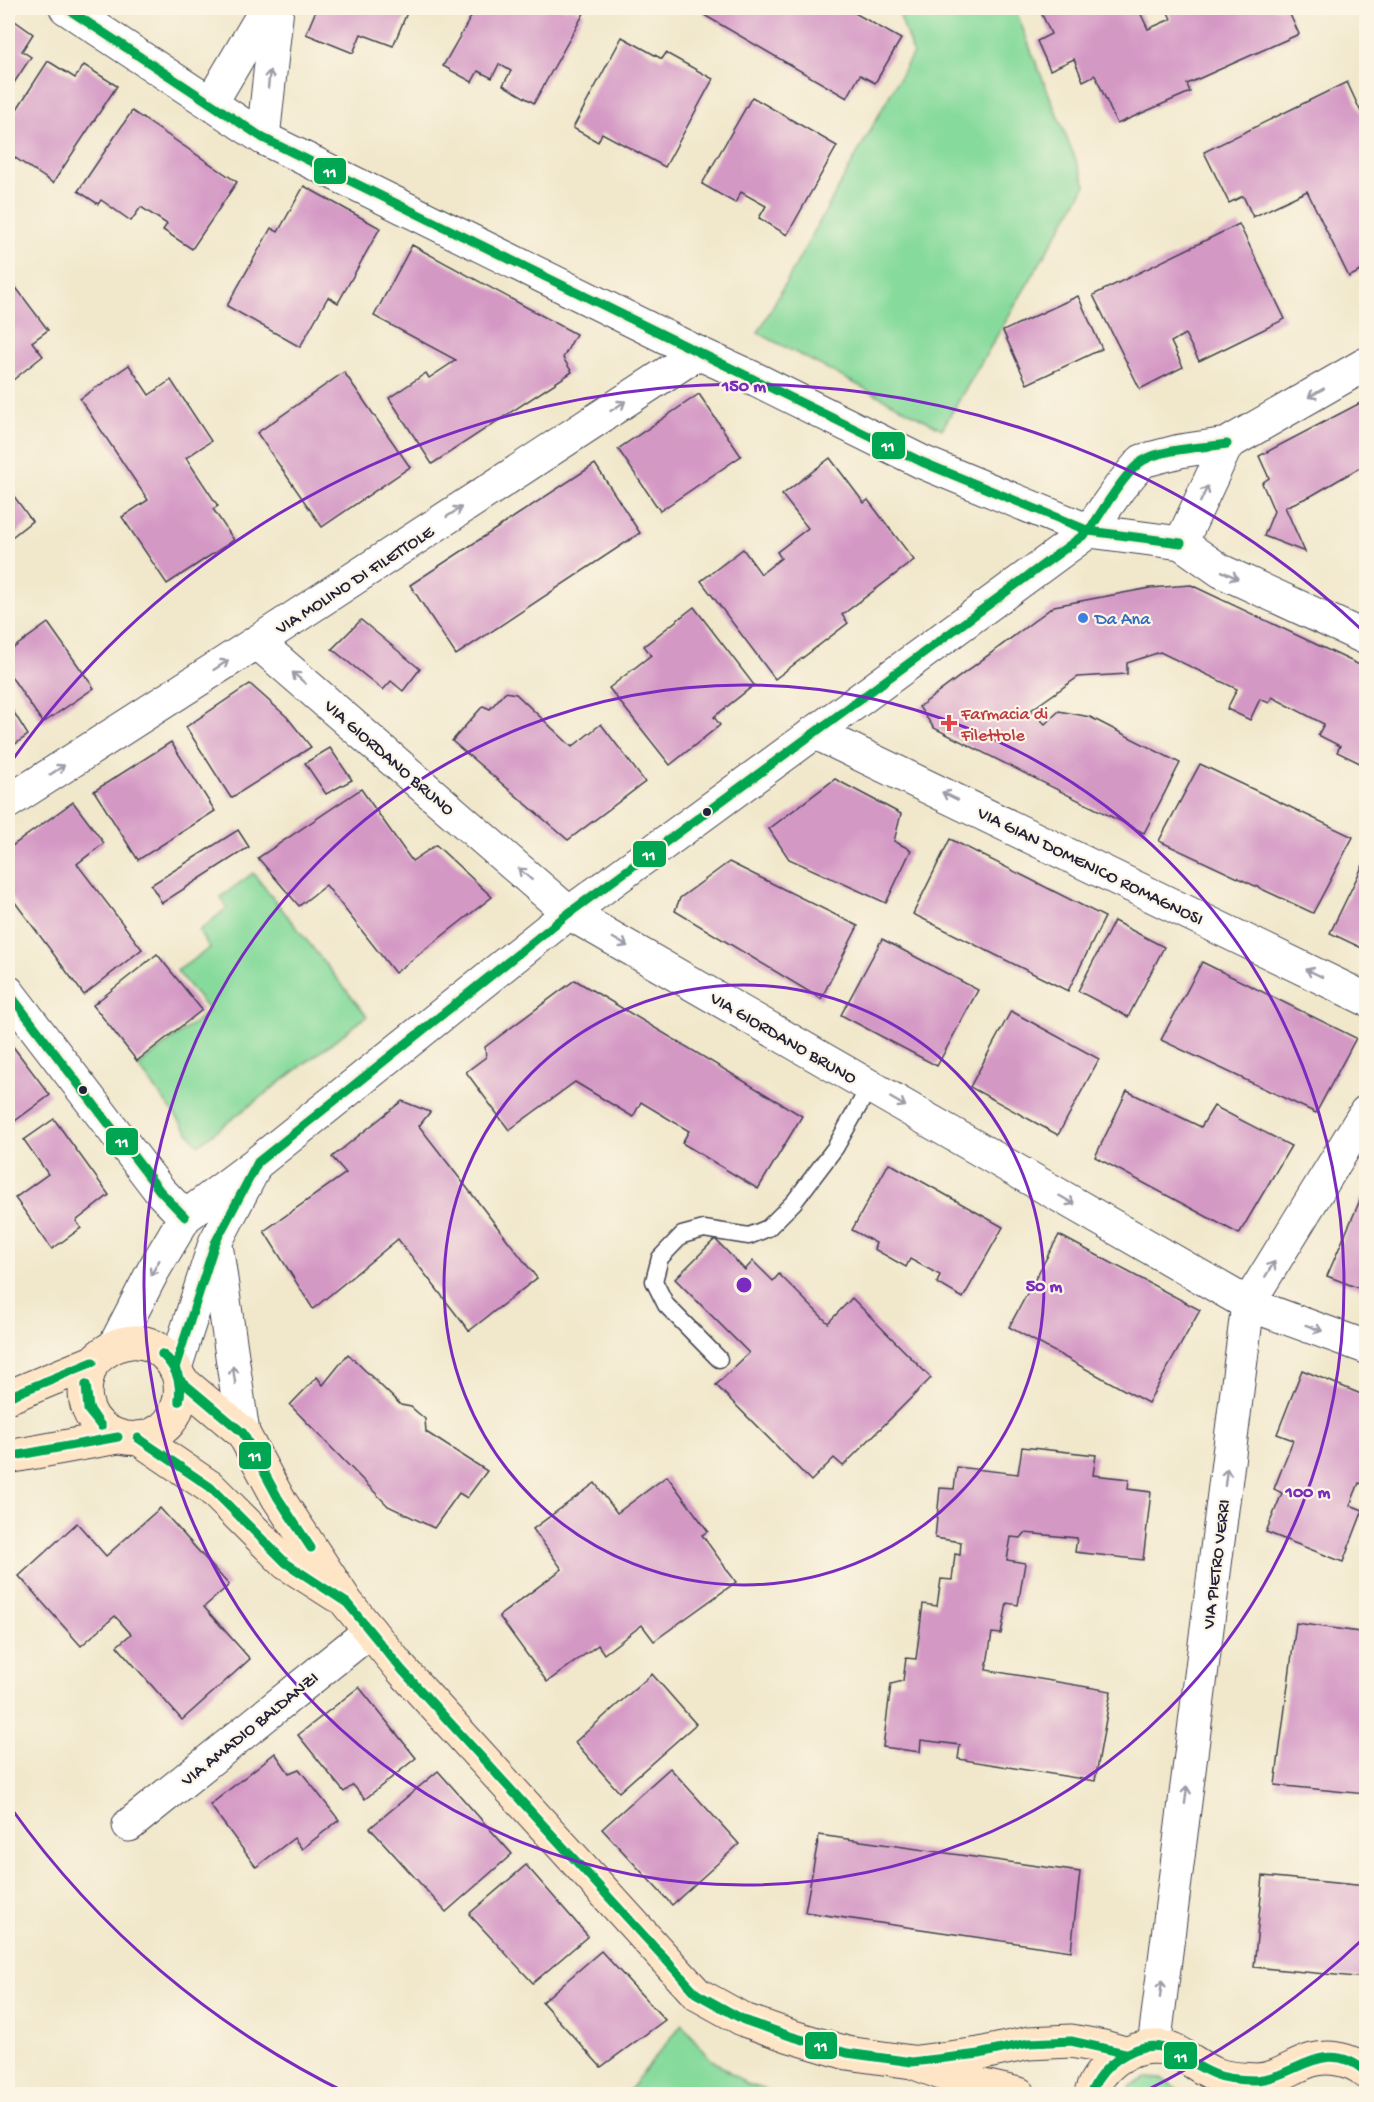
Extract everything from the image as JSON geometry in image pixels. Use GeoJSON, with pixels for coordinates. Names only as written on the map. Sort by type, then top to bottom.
{"type":"FeatureCollection","features":[{"type":"Feature","properties":{"kind":"main road"},"geometry":{"type":"LineString","coordinates":[[8,1397],[129,1342],[143,1343],[156,1348],[167,1357],[178,1374],[243,1433],[278,1498],[347,1603],[370,1631],[492,1770],[697,1994],[744,2020],[789,2036],[847,2053],[912,2062],[962,2081],[1019,2094]]}},
{"type":"Feature","properties":{"kind":"main road"},"geometry":{"type":"LineString","coordinates":[[104,1354],[86,1376],[84,1391],[86,1406],[104,1430],[128,1438],[210,1487],[286,1563],[347,1603]]}},
{"type":"Feature","properties":{"kind":"main road"},"geometry":{"type":"LineString","coordinates":[[8,1457],[154,1434],[167,1424],[177,1411],[180,1396],[178,1374]]}},
{"type":"Feature","properties":{"kind":"main road"},"geometry":{"type":"LineString","coordinates":[[912,2062],[979,2054],[1029,2043],[1071,2041],[1140,2050],[1173,2050],[1215,2074],[1237,2079],[1268,2078],[1308,2060],[1326,2056],[1351,2061],[1366,2072]]}},
{"type":"Feature","properties":{"kind":"main road"},"geometry":{"type":"LineString","coordinates":[[1091,2094],[1092,2087],[1103,2071],[1140,2050]]}},
{"type":"Feature","properties":{"kind":"street"},"geometry":{"type":"LineString","coordinates":[[66,8],[263,138],[911,457],[1089,531],[1181,543],[1221,571],[1366,638]]}},
{"type":"Feature","properties":{"kind":"street"},"geometry":{"type":"LineString","coordinates":[[211,103],[267,8]]}},
{"type":"Feature","properties":{"kind":"street"},"geometry":{"type":"LineString","coordinates":[[263,138],[277,8]]}},
{"type":"Feature","properties":{"kind":"street","name":"VIA MOLINO DI FILETTOLE"},"geometry":{"type":"LineString","coordinates":[[8,802],[698,353]]}},
{"type":"Feature","properties":{"kind":"street"},"geometry":{"type":"LineString","coordinates":[[104,1354],[185,1217],[258,1162],[569,913],[1089,531],[1120,487],[1142,461],[1180,451],[1227,444],[1366,364]]}},
{"type":"Feature","properties":{"kind":"street"},"geometry":{"type":"LineString","coordinates":[[1181,543],[1227,444]]}},
{"type":"Feature","properties":{"kind":"street","name":"VIA GIORDANO BRUNO"},"geometry":{"type":"LineString","coordinates":[[257,642],[569,913],[1248,1304],[1366,1347]]}},
{"type":"Feature","properties":{"kind":"street","name":"VIA GIAN DOMENICO ROMAGNOSI"},"geometry":{"type":"LineString","coordinates":[[814,732],[1366,999]]}},
{"type":"Feature","properties":{"kind":"street"},"geometry":{"type":"LineString","coordinates":[[8,992],[160,1191],[185,1217]]}},
{"type":"Feature","properties":{"kind":"street","name":"VIA PIETRO VERRI"},"geometry":{"type":"LineString","coordinates":[[1140,2050],[1248,1304],[1366,1112]]}},
{"type":"Feature","properties":{"kind":"street"},"geometry":{"type":"LineString","coordinates":[[178,1374],[215,1243],[258,1162]]}},
{"type":"Feature","properties":{"kind":"street"},"geometry":{"type":"LineString","coordinates":[[215,1243],[243,1433]]}},
{"type":"Feature","properties":{"kind":"street","name":"VIA AMADIO BALDANZI"},"geometry":{"type":"LineString","coordinates":[[129,1825],[370,1631]]}},
{"type":"Feature","properties":{"kind":"lane"},"geometry":{"type":"LineString","coordinates":[[719,1359],[666,1305],[654,1281],[660,1257],[682,1235],[704,1229],[748,1236],[768,1228],[794,1202],[835,1148],[870,1086]]}},
{"type":"Feature","properties":{"kind":"green space"},"geometry":{"type":"Polygon","coordinates":[[[897,8],[1015,8],[1086,185],[942,429],[758,333],[913,53],[897,8]]]}},
{"type":"Feature","properties":{"kind":"green space"},"geometry":{"type":"Polygon","coordinates":[[[253,873],[367,1016],[198,1145],[138,1066],[209,1011],[177,971],[210,948],[199,931],[227,908],[221,897],[253,873]]]}},
{"type":"Feature","properties":{"kind":"green space"},"geometry":{"type":"Polygon","coordinates":[[[682,2024],[708,2057],[747,2084],[780,2094],[626,2094],[682,2024]]]}},
{"type":"Feature","properties":{"kind":"green space"},"geometry":{"type":"Polygon","coordinates":[[[1147,2078],[1162,2079],[1188,2094],[1124,2094],[1132,2085],[1147,2078]]]}},
{"type":"Feature","properties":{"kind":"building"},"geometry":{"type":"Polygon","coordinates":[[[317,8],[409,8],[393,46],[361,34],[353,53],[306,34],[317,8]]]}},
{"type":"Feature","properties":{"kind":"building"},"geometry":{"type":"Polygon","coordinates":[[[476,8],[573,8],[584,13],[534,103],[503,85],[511,71],[499,64],[492,78],[478,71],[472,82],[443,66],[476,8]]]}},
{"type":"Feature","properties":{"kind":"building"},"geometry":{"type":"Polygon","coordinates":[[[708,8],[846,8],[901,39],[875,83],[860,75],[847,98],[704,15],[708,8]]]}},
{"type":"Feature","properties":{"kind":"building"},"geometry":{"type":"Polygon","coordinates":[[[1039,8],[1138,8],[1148,29],[1171,19],[1166,8],[1287,8],[1299,34],[1187,84],[1190,92],[1117,124],[1095,75],[1083,81],[1074,59],[1050,70],[1037,41],[1051,34],[1039,8]]]}},
{"type":"Feature","properties":{"kind":"building"},"geometry":{"type":"Polygon","coordinates":[[[8,16],[33,34],[22,51],[31,57],[8,92],[8,16]]]}},
{"type":"Feature","properties":{"kind":"building"},"geometry":{"type":"Polygon","coordinates":[[[622,37],[662,59],[666,53],[713,79],[665,167],[602,133],[598,142],[573,128],[622,37]]]}},
{"type":"Feature","properties":{"kind":"building"},"geometry":{"type":"Polygon","coordinates":[[[48,61],[75,78],[84,65],[117,86],[53,183],[8,153],[8,123],[48,61]]]}},
{"type":"Feature","properties":{"kind":"building"},"geometry":{"type":"Polygon","coordinates":[[[1347,82],[1366,123],[1366,268],[1349,277],[1307,191],[1253,217],[1243,196],[1229,203],[1204,152],[1347,82]]]}},
{"type":"Feature","properties":{"kind":"building"},"geometry":{"type":"Polygon","coordinates":[[[752,97],[837,146],[787,235],[759,218],[766,206],[741,192],[735,203],[702,184],[752,97]]]}},
{"type":"Feature","properties":{"kind":"building"},"geometry":{"type":"Polygon","coordinates":[[[132,111],[237,182],[192,249],[163,230],[167,224],[141,207],[131,221],[101,200],[98,204],[78,191],[132,111]]]}},
{"type":"Feature","properties":{"kind":"building"},"geometry":{"type":"Polygon","coordinates":[[[304,186],[380,228],[338,303],[328,297],[300,347],[227,306],[271,228],[278,232],[304,186]]]}},
{"type":"Feature","properties":{"kind":"building"},"geometry":{"type":"Polygon","coordinates":[[[1239,224],[1285,319],[1199,361],[1185,334],[1171,342],[1183,367],[1140,389],[1093,295],[1239,224]]]}},
{"type":"Feature","properties":{"kind":"building"},"geometry":{"type":"Polygon","coordinates":[[[412,245],[576,334],[563,358],[572,372],[432,464],[389,398],[426,373],[429,378],[456,360],[374,316],[412,245]]]}},
{"type":"Feature","properties":{"kind":"building"},"geometry":{"type":"Polygon","coordinates":[[[8,277],[48,330],[32,342],[43,356],[8,384],[8,277]]]}},
{"type":"Feature","properties":{"kind":"building"},"geometry":{"type":"Polygon","coordinates":[[[1078,296],[1102,349],[1027,384],[1003,331],[1078,296]]]}},
{"type":"Feature","properties":{"kind":"building"},"geometry":{"type":"Polygon","coordinates":[[[129,365],[149,395],[171,380],[211,441],[186,458],[218,506],[213,509],[234,540],[167,584],[122,517],[148,500],[80,399],[129,365]]]}},
{"type":"Feature","properties":{"kind":"building"},"geometry":{"type":"Polygon","coordinates":[[[344,372],[410,467],[322,527],[257,433],[344,372]]]}},
{"type":"Feature","properties":{"kind":"building"},"geometry":{"type":"Polygon","coordinates":[[[699,394],[741,456],[660,511],[618,449],[699,394]]]}},
{"type":"Feature","properties":{"kind":"building"},"geometry":{"type":"Polygon","coordinates":[[[1366,400],[1366,464],[1311,496],[1285,507],[1305,552],[1264,536],[1274,511],[1262,483],[1269,478],[1259,456],[1366,400]]]}},
{"type":"Feature","properties":{"kind":"building"},"geometry":{"type":"Polygon","coordinates":[[[830,458],[864,503],[868,500],[914,560],[842,615],[848,623],[775,679],[701,581],[743,549],[761,574],[781,558],[777,552],[808,528],[782,495],[830,458]]]}},
{"type":"Feature","properties":{"kind":"building"},"geometry":{"type":"Polygon","coordinates":[[[595,464],[640,533],[456,655],[410,585],[595,464]]]}},
{"type":"Feature","properties":{"kind":"building"},"geometry":{"type":"Polygon","coordinates":[[[8,488],[32,521],[8,540],[8,488]]]}},
{"type":"Feature","properties":{"kind":"building"},"geometry":{"type":"Polygon","coordinates":[[[1191,585],[1366,668],[1366,766],[1337,752],[1340,746],[1318,735],[1324,724],[1272,697],[1269,703],[1260,699],[1250,720],[1227,709],[1237,689],[1160,652],[1127,663],[1127,674],[1078,677],[1031,710],[1045,724],[1059,711],[1090,717],[1180,763],[1144,833],[934,728],[919,707],[1054,606],[1150,588],[1191,585]]]}},
{"type":"Feature","properties":{"kind":"building"},"geometry":{"type":"Polygon","coordinates":[[[694,607],[754,685],[714,717],[720,725],[670,765],[609,688],[651,655],[644,646],[694,607]]]}},
{"type":"Feature","properties":{"kind":"building"},"geometry":{"type":"Polygon","coordinates":[[[361,620],[420,669],[403,691],[391,681],[383,690],[332,649],[361,620]]]}},
{"type":"Feature","properties":{"kind":"building"},"geometry":{"type":"Polygon","coordinates":[[[48,623],[94,688],[43,723],[8,672],[8,652],[48,623]]]}},
{"type":"Feature","properties":{"kind":"building"},"geometry":{"type":"Polygon","coordinates":[[[250,684],[287,717],[311,747],[231,798],[186,727],[250,684]]]}},
{"type":"Feature","properties":{"kind":"building"},"geometry":{"type":"Polygon","coordinates":[[[505,692],[516,694],[572,747],[601,724],[645,782],[568,840],[452,741],[483,706],[490,709],[505,692]]]}},
{"type":"Feature","properties":{"kind":"building"},"geometry":{"type":"Polygon","coordinates":[[[8,703],[28,735],[8,749],[8,703]]]}},
{"type":"Feature","properties":{"kind":"building"},"geometry":{"type":"Polygon","coordinates":[[[171,742],[215,811],[138,860],[94,791],[171,742]]]}},
{"type":"Feature","properties":{"kind":"building"},"geometry":{"type":"Polygon","coordinates":[[[330,748],[352,780],[326,794],[305,763],[330,748]]]}},
{"type":"Feature","properties":{"kind":"building"},"geometry":{"type":"Polygon","coordinates":[[[1200,764],[1353,837],[1313,913],[1159,841],[1200,764]]]}},
{"type":"Feature","properties":{"kind":"building"},"geometry":{"type":"Polygon","coordinates":[[[835,779],[901,814],[894,841],[911,850],[886,903],[789,859],[769,829],[835,779]]]}},
{"type":"Feature","properties":{"kind":"building"},"geometry":{"type":"Polygon","coordinates":[[[361,789],[412,861],[436,845],[492,897],[395,973],[326,885],[299,906],[258,858],[361,789]]]}},
{"type":"Feature","properties":{"kind":"building"},"geometry":{"type":"Polygon","coordinates":[[[73,802],[104,843],[77,864],[142,949],[84,995],[8,893],[8,849],[73,802]]]}},
{"type":"Feature","properties":{"kind":"building"},"geometry":{"type":"Polygon","coordinates":[[[238,830],[249,847],[162,903],[151,885],[238,830]]]}},
{"type":"Feature","properties":{"kind":"building"},"geometry":{"type":"Polygon","coordinates":[[[950,839],[1105,917],[1068,991],[913,914],[950,839]]]}},
{"type":"Feature","properties":{"kind":"building"},"geometry":{"type":"Polygon","coordinates":[[[1366,859],[1366,950],[1330,933],[1366,859]]]}},
{"type":"Feature","properties":{"kind":"building"},"geometry":{"type":"Polygon","coordinates":[[[729,862],[858,926],[821,999],[675,911],[680,898],[729,862]]]}},
{"type":"Feature","properties":{"kind":"building"},"geometry":{"type":"Polygon","coordinates":[[[1114,921],[1164,947],[1128,1017],[1078,991],[1114,921]]]}},
{"type":"Feature","properties":{"kind":"building"},"geometry":{"type":"Polygon","coordinates":[[[882,939],[978,990],[937,1066],[841,1015],[882,939]]]}},
{"type":"Feature","properties":{"kind":"building"},"geometry":{"type":"Polygon","coordinates":[[[157,954],[202,1010],[137,1061],[93,1005],[157,954]]]}},
{"type":"Feature","properties":{"kind":"building"},"geometry":{"type":"Polygon","coordinates":[[[1202,962],[1356,1038],[1316,1113],[1161,1040],[1202,962]]]}},
{"type":"Feature","properties":{"kind":"building"},"geometry":{"type":"Polygon","coordinates":[[[575,980],[802,1116],[758,1189],[682,1143],[689,1131],[641,1102],[633,1117],[575,1082],[509,1130],[466,1072],[486,1057],[485,1047],[575,980]]]}},
{"type":"Feature","properties":{"kind":"building"},"geometry":{"type":"Polygon","coordinates":[[[1011,1011],[1099,1059],[1058,1135],[970,1087],[1011,1011]]]}},
{"type":"Feature","properties":{"kind":"building"},"geometry":{"type":"Polygon","coordinates":[[[8,1040],[50,1095],[8,1126],[8,1040]]]}},
{"type":"Feature","properties":{"kind":"building"},"geometry":{"type":"Polygon","coordinates":[[[1127,1091],[1201,1127],[1214,1106],[1291,1146],[1239,1234],[1095,1157],[1127,1091]]]}},
{"type":"Feature","properties":{"kind":"building"},"geometry":{"type":"Polygon","coordinates":[[[402,1101],[430,1112],[419,1126],[537,1278],[469,1331],[398,1239],[313,1309],[264,1231],[346,1173],[332,1157],[402,1101]]]}},
{"type":"Feature","properties":{"kind":"building"},"geometry":{"type":"Polygon","coordinates":[[[54,1119],[109,1195],[76,1221],[81,1228],[52,1249],[15,1198],[48,1174],[24,1140],[54,1119]]]}},
{"type":"Feature","properties":{"kind":"building"},"geometry":{"type":"Polygon","coordinates":[[[889,1163],[1003,1227],[963,1298],[937,1283],[940,1275],[910,1259],[906,1267],[874,1249],[876,1243],[852,1230],[889,1163]]]}},
{"type":"Feature","properties":{"kind":"building"},"geometry":{"type":"Polygon","coordinates":[[[1361,1198],[1366,1200],[1366,1291],[1327,1276],[1361,1198]]]}},
{"type":"Feature","properties":{"kind":"building"},"geometry":{"type":"Polygon","coordinates":[[[1059,1235],[1200,1310],[1148,1403],[1009,1327],[1059,1235]]]}},
{"type":"Feature","properties":{"kind":"building"},"geometry":{"type":"Polygon","coordinates":[[[715,1239],[745,1270],[753,1261],[773,1281],[779,1274],[828,1323],[852,1298],[931,1378],[843,1466],[834,1458],[811,1481],[716,1385],[749,1353],[675,1279],[715,1239]]]}},
{"type":"Feature","properties":{"kind":"building"},"geometry":{"type":"Polygon","coordinates":[[[348,1354],[401,1405],[411,1407],[425,1419],[426,1432],[487,1471],[467,1498],[459,1493],[434,1528],[388,1506],[290,1405],[317,1377],[323,1385],[348,1354]]]}},
{"type":"Feature","properties":{"kind":"building"},"geometry":{"type":"Polygon","coordinates":[[[1302,1370],[1366,1396],[1366,1485],[1359,1483],[1350,1505],[1363,1510],[1343,1562],[1266,1532],[1282,1493],[1274,1489],[1293,1440],[1277,1434],[1302,1370]]]}},
{"type":"Feature","properties":{"kind":"building"},"geometry":{"type":"Polygon","coordinates":[[[1022,1447],[1096,1455],[1093,1475],[1129,1479],[1128,1489],[1151,1492],[1143,1560],[1075,1552],[1077,1538],[1025,1533],[1021,1538],[1011,1537],[1007,1560],[1025,1563],[1018,1605],[1007,1603],[1001,1634],[992,1633],[986,1670],[1111,1691],[1095,1781],[958,1759],[960,1745],[921,1740],[920,1752],[883,1747],[891,1684],[903,1681],[906,1658],[916,1659],[923,1604],[937,1606],[941,1579],[952,1580],[955,1554],[960,1555],[961,1542],[935,1538],[940,1488],[954,1489],[957,1467],[1018,1474],[1022,1447]]]}},
{"type":"Feature","properties":{"kind":"building"},"geometry":{"type":"Polygon","coordinates":[[[667,1476],[708,1531],[702,1535],[736,1582],[654,1641],[642,1625],[604,1654],[598,1645],[547,1682],[499,1616],[562,1569],[533,1529],[595,1483],[617,1513],[667,1476]]]}},
{"type":"Feature","properties":{"kind":"building"},"geometry":{"type":"Polygon","coordinates":[[[160,1508],[229,1585],[204,1607],[250,1659],[182,1720],[117,1646],[131,1634],[115,1616],[81,1646],[19,1576],[77,1523],[106,1556],[160,1508]]]}},
{"type":"Feature","properties":{"kind":"building"},"geometry":{"type":"Polygon","coordinates":[[[1296,1623],[1366,1633],[1366,1794],[1275,1785],[1296,1623]]]}},
{"type":"Feature","properties":{"kind":"building"},"geometry":{"type":"Polygon","coordinates":[[[652,1674],[696,1724],[619,1792],[575,1742],[652,1674]]]}},
{"type":"Feature","properties":{"kind":"building"},"geometry":{"type":"Polygon","coordinates":[[[359,1687],[416,1758],[365,1799],[353,1785],[344,1792],[298,1735],[359,1687]]]}},
{"type":"Feature","properties":{"kind":"building"},"geometry":{"type":"Polygon","coordinates":[[[275,1753],[289,1773],[299,1769],[339,1820],[302,1849],[294,1838],[256,1867],[210,1805],[275,1753]]]}},
{"type":"Feature","properties":{"kind":"building"},"geometry":{"type":"Polygon","coordinates":[[[670,1768],[739,1844],[672,1905],[602,1829],[670,1768]]]}},
{"type":"Feature","properties":{"kind":"building"},"geometry":{"type":"Polygon","coordinates":[[[438,1771],[512,1854],[446,1912],[370,1828],[438,1771]]]}},
{"type":"Feature","properties":{"kind":"building"},"geometry":{"type":"Polygon","coordinates":[[[819,1835],[1080,1872],[1071,1951],[805,1912],[819,1835]]]}},
{"type":"Feature","properties":{"kind":"building"},"geometry":{"type":"Polygon","coordinates":[[[526,1865],[588,1936],[533,1983],[469,1914],[526,1865]]]}},
{"type":"Feature","properties":{"kind":"building"},"geometry":{"type":"Polygon","coordinates":[[[1263,1876],[1366,1886],[1366,1978],[1254,1967],[1263,1876]]]}},
{"type":"Feature","properties":{"kind":"building"},"geometry":{"type":"Polygon","coordinates":[[[601,1951],[665,2020],[601,2067],[542,2002],[601,1951]]]}},
{"type":"Feature","properties":{"kind":"transit line","name":"11"},"geometry":{"type":"LineString","coordinates":[[66,8],[263,138],[922,462],[1089,531],[1181,543]]}},
{"type":"Feature","properties":{"kind":"transit line","name":"11"},"geometry":{"type":"LineString","coordinates":[[175,1368],[215,1243],[258,1162],[569,913],[1089,531],[1114,492],[1137,465],[1162,453],[1227,444]]}},
{"type":"Feature","properties":{"kind":"transit line","name":"11"},"geometry":{"type":"LineString","coordinates":[[8,992],[160,1191],[185,1217]]}},
{"type":"Feature","properties":{"kind":"transit line","name":"11"},"geometry":{"type":"LineString","coordinates":[[162,1354],[172,1363],[178,1375],[181,1388],[179,1401]]}},
{"type":"Feature","properties":{"kind":"transit line","name":"11"},"geometry":{"type":"LineString","coordinates":[[162,1354],[177,1376],[179,1401]]}},
{"type":"Feature","properties":{"kind":"transit line","name":"11"},"geometry":{"type":"LineString","coordinates":[[8,1397],[93,1362]]}},
{"type":"Feature","properties":{"kind":"transit line","name":"11"},"geometry":{"type":"LineString","coordinates":[[180,1380],[243,1433],[278,1498],[311,1548]]}},
{"type":"Feature","properties":{"kind":"transit line","name":"11"},"geometry":{"type":"LineString","coordinates":[[86,1385],[89,1408],[101,1426]]}},
{"type":"Feature","properties":{"kind":"transit line","name":"11"},"geometry":{"type":"LineString","coordinates":[[86,1385],[88,1410],[101,1426]]}},
{"type":"Feature","properties":{"kind":"transit line","name":"11"},"geometry":{"type":"LineString","coordinates":[[8,1457],[118,1437]]}},
{"type":"Feature","properties":{"kind":"transit line","name":"11"},"geometry":{"type":"LineString","coordinates":[[138,1438],[210,1487],[286,1563],[347,1603],[402,1670],[697,1994],[744,2020],[790,2036],[847,2053],[912,2062],[979,2054],[1029,2043],[1071,2041],[1125,2053]]}},
{"type":"Feature","properties":{"kind":"transit line","name":"11"},"geometry":{"type":"LineString","coordinates":[[1092,2090],[1103,2073],[1114,2062],[1133,2050],[1146,2047],[1169,2050],[1214,2074],[1234,2079],[1269,2078],[1323,2058],[1337,2058],[1351,2062],[1366,2072]]}},
{"type":"Feature","properties":{"kind":"place","name":"Da Ana"},"geometry":{"type":"Point","coordinates":[1083,618]}},
{"type":"Feature","properties":{"kind":"place","name":"Farmacia di Filettole"},"geometry":{"type":"Point","coordinates":[949,723]}}]}
